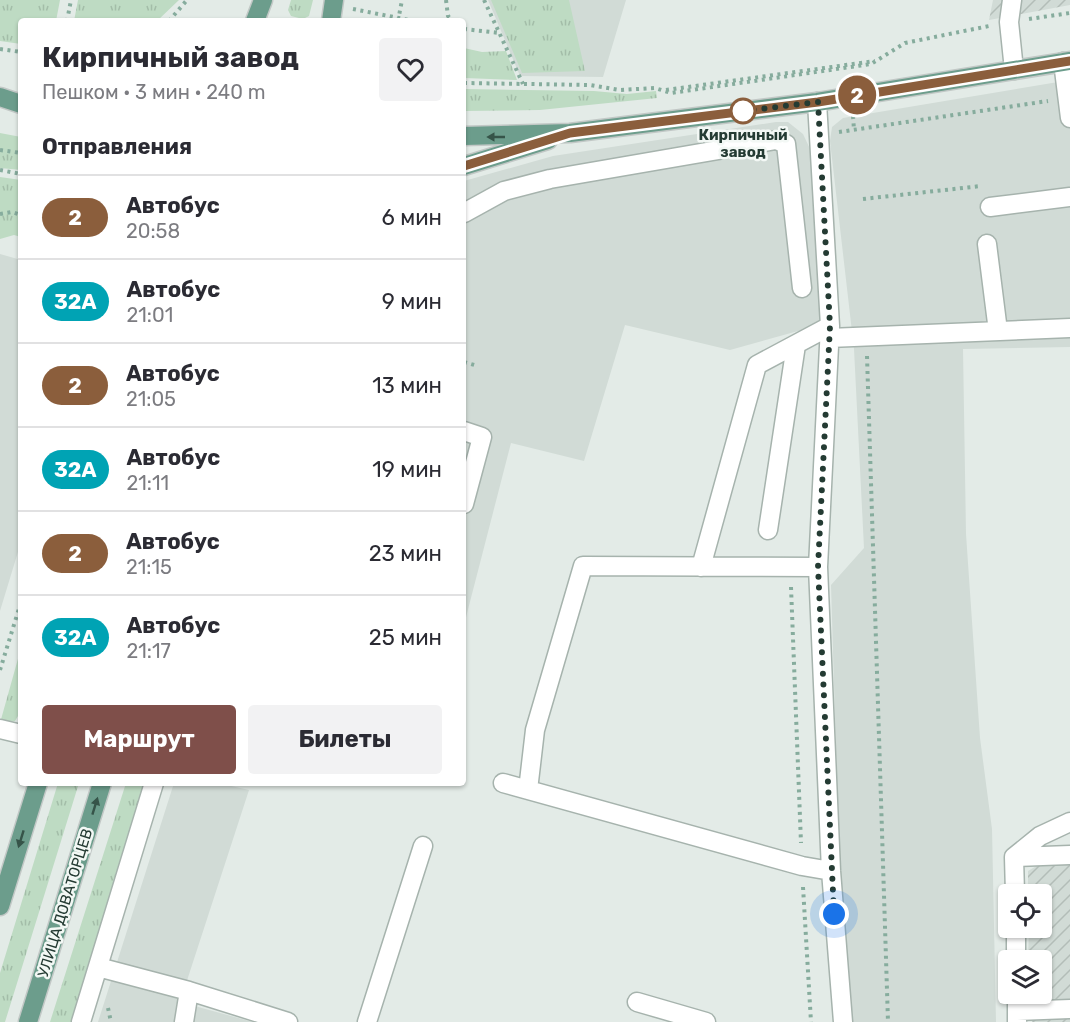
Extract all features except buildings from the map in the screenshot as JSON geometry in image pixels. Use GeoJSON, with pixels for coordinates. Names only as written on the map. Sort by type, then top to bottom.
{"type":"FeatureCollection","features":[{"type":"Feature","properties":{"kind":"main road"},"geometry":{"type":"LineString","coordinates":[[256,18],[263,0]]}},
{"type":"Feature","properties":{"kind":"main road"},"geometry":{"type":"LineString","coordinates":[[466,136],[570,133],[818,102],[1066,62]]}},
{"type":"Feature","properties":{"kind":"main road"},"geometry":{"type":"LineString","coordinates":[[0,95],[18,94]]}},
{"type":"Feature","properties":{"kind":"main road"},"geometry":{"type":"LineString","coordinates":[[0,95],[18,103]]}},
{"type":"Feature","properties":{"kind":"main road"},"geometry":{"type":"LineString","coordinates":[[466,165],[570,133]]}},
{"type":"Feature","properties":{"kind":"main road"},"geometry":{"type":"LineString","coordinates":[[0,906],[37,786]]}},
{"type":"Feature","properties":{"kind":"main road","name":"УЛИЦА ДОВАТОРЦЕВ"},"geometry":{"type":"LineString","coordinates":[[28,1022],[101,786]]}},
{"type":"Feature","properties":{"kind":"street"},"geometry":{"type":"LineString","coordinates":[[1012,0],[1009,22],[1014,69]]}},
{"type":"Feature","properties":{"kind":"street"},"geometry":{"type":"LineString","coordinates":[[1066,62],[1070,118]]}},
{"type":"Feature","properties":{"kind":"street"},"geometry":{"type":"LineString","coordinates":[[818,102],[830,332],[818,567],[831,871],[843,1022]]}},
{"type":"Feature","properties":{"kind":"street"},"geometry":{"type":"LineString","coordinates":[[466,212],[504,191],[550,179],[776,140],[786,144],[794,288],[828,287]]}},
{"type":"Feature","properties":{"kind":"street"},"geometry":{"type":"LineString","coordinates":[[990,207],[1070,197]]}},
{"type":"Feature","properties":{"kind":"street"},"geometry":{"type":"LineString","coordinates":[[987,244],[998,331]]}},
{"type":"Feature","properties":{"kind":"street"},"geometry":{"type":"LineString","coordinates":[[701,567],[757,365],[796,345],[830,332],[866,338],[1070,328]]}},
{"type":"Feature","properties":{"kind":"street"},"geometry":{"type":"LineString","coordinates":[[768,530],[796,345]]}},
{"type":"Feature","properties":{"kind":"street"},"geometry":{"type":"LineString","coordinates":[[466,432],[482,437],[466,497]]}},
{"type":"Feature","properties":{"kind":"street"},"geometry":{"type":"LineString","coordinates":[[528,790],[535,730],[583,566],[818,567]]}},
{"type":"Feature","properties":{"kind":"street"},"geometry":{"type":"LineString","coordinates":[[0,729],[18,733]]}},
{"type":"Feature","properties":{"kind":"street"},"geometry":{"type":"LineString","coordinates":[[503,783],[802,866],[831,871]]}},
{"type":"Feature","properties":{"kind":"street"},"geometry":{"type":"LineString","coordinates":[[81,1022],[153,786]]}},
{"type":"Feature","properties":{"kind":"street"},"geometry":{"type":"LineString","coordinates":[[1014,857],[1040,836],[1070,822]]}},
{"type":"Feature","properties":{"kind":"street"},"geometry":{"type":"LineString","coordinates":[[368,1022],[423,846]]}},
{"type":"Feature","properties":{"kind":"street"},"geometry":{"type":"LineString","coordinates":[[1014,857],[1070,855]]}},
{"type":"Feature","properties":{"kind":"street"},"geometry":{"type":"LineString","coordinates":[[1014,857],[1015,884]]}},
{"type":"Feature","properties":{"kind":"street"},"geometry":{"type":"LineString","coordinates":[[98,967],[189,991],[288,1022]]}},
{"type":"Feature","properties":{"kind":"street"},"geometry":{"type":"LineString","coordinates":[[184,1022],[189,991]]}},
{"type":"Feature","properties":{"kind":"street"},"geometry":{"type":"LineString","coordinates":[[637,1002],[706,1022]]}},
{"type":"Feature","properties":{"kind":"street"},"geometry":{"type":"LineString","coordinates":[[1017,1009],[1070,1009]]}},
{"type":"Feature","properties":{"kind":"path"},"geometry":{"type":"LineString","coordinates":[[68,18],[71,0]]}},
{"type":"Feature","properties":{"kind":"path"},"geometry":{"type":"LineString","coordinates":[[172,18],[187,0]]}},
{"type":"Feature","properties":{"kind":"path"},"geometry":{"type":"LineString","coordinates":[[398,18],[402,0]]}},
{"type":"Feature","properties":{"kind":"path"},"geometry":{"type":"LineString","coordinates":[[446,0],[450,18]]}},
{"type":"Feature","properties":{"kind":"path"},"geometry":{"type":"LineString","coordinates":[[484,0],[522,84]]}},
{"type":"Feature","properties":{"kind":"path"},"geometry":{"type":"LineString","coordinates":[[332,8],[392,18]]}},
{"type":"Feature","properties":{"kind":"path"},"geometry":{"type":"LineString","coordinates":[[466,30],[500,33]]}},
{"type":"Feature","properties":{"kind":"path"},"geometry":{"type":"LineString","coordinates":[[466,83],[590,85],[619,90],[655,88],[671,93],[871,64],[905,43]]}},
{"type":"Feature","properties":{"kind":"path"},"geometry":{"type":"LineString","coordinates":[[0,49],[18,52]]}},
{"type":"Feature","properties":{"kind":"path"},"geometry":{"type":"LineString","coordinates":[[820,134],[1067,98]]}},
{"type":"Feature","properties":{"kind":"path"},"geometry":{"type":"LineString","coordinates":[[0,150],[18,153]]}},
{"type":"Feature","properties":{"kind":"path"},"geometry":{"type":"LineString","coordinates":[[0,170],[18,173]]}},
{"type":"Feature","properties":{"kind":"path"},"geometry":{"type":"LineString","coordinates":[[863,199],[990,185]]}},
{"type":"Feature","properties":{"kind":"path"},"geometry":{"type":"LineString","coordinates":[[0,214],[12,212],[18,214]]}},
{"type":"Feature","properties":{"kind":"path"},"geometry":{"type":"LineString","coordinates":[[866,338],[888,1022]]}},
{"type":"Feature","properties":{"kind":"path"},"geometry":{"type":"LineString","coordinates":[[466,363],[478,366]]}},
{"type":"Feature","properties":{"kind":"path"},"geometry":{"type":"LineString","coordinates":[[790,568],[811,1022]]}},
{"type":"Feature","properties":{"kind":"path"},"geometry":{"type":"LineString","coordinates":[[0,670],[18,612]]}},
{"type":"Feature","properties":{"kind":"shaded area"},"geometry":{"type":"Polygon","coordinates":[[[488,0],[626,0],[603,77],[520,76],[488,0]]]}},
{"type":"Feature","properties":{"kind":"shaded area"},"geometry":{"type":"Polygon","coordinates":[[[993,0],[1070,0],[1070,5],[989,20],[993,0]]]}},
{"type":"Feature","properties":{"kind":"shaded area"},"geometry":{"type":"Polygon","coordinates":[[[1070,80],[1070,347],[963,349],[966,534],[980,738],[992,829],[996,1022],[851,1022],[839,848],[831,585],[864,548],[854,349],[830,141],[832,127],[843,118],[1070,80]]]}},
{"type":"Feature","properties":{"kind":"shaded area"},"geometry":{"type":"Polygon","coordinates":[[[788,122],[803,134],[811,151],[823,329],[798,331],[730,350],[625,325],[584,461],[511,443],[466,617],[466,180],[553,156],[788,122]]]}},
{"type":"Feature","properties":{"kind":"shaded area"},"geometry":{"type":"Polygon","coordinates":[[[0,254],[18,259],[18,552],[0,611],[0,254]]]}},
{"type":"Feature","properties":{"kind":"shaded area"},"geometry":{"type":"Polygon","coordinates":[[[173,786],[231,786],[249,790],[180,1002],[253,1022],[98,1022],[173,786]]]}},
{"type":"Feature","properties":{"kind":"shaded area"},"geometry":{"type":"Polygon","coordinates":[[[1070,846],[1070,1022],[1032,1022],[1030,1004],[1052,1004],[1052,950],[1028,950],[1029,938],[1052,938],[1052,884],[1028,884],[1028,871],[1070,846]]]}},
{"type":"Feature","properties":{"kind":"green space"},"geometry":{"type":"Polygon","coordinates":[[[0,0],[60,0],[57,18],[18,18],[18,44],[0,41],[0,0]]]}},
{"type":"Feature","properties":{"kind":"green space"},"geometry":{"type":"Polygon","coordinates":[[[78,0],[179,0],[160,18],[75,18],[78,0]]]}},
{"type":"Feature","properties":{"kind":"green space"},"geometry":{"type":"Polygon","coordinates":[[[291,0],[313,0],[309,16],[305,18],[291,16],[288,10],[291,0]]]}},
{"type":"Feature","properties":{"kind":"green space"},"geometry":{"type":"Polygon","coordinates":[[[491,0],[569,0],[585,71],[522,73],[491,0]]]}},
{"type":"Feature","properties":{"kind":"green space"},"geometry":{"type":"Polygon","coordinates":[[[466,48],[482,52],[506,51],[517,80],[466,78],[466,48]]]}},
{"type":"Feature","properties":{"kind":"green space"},"geometry":{"type":"Polygon","coordinates":[[[466,89],[594,91],[627,94],[656,91],[657,98],[540,110],[466,111],[466,89]]]}},
{"type":"Feature","properties":{"kind":"green space"},"geometry":{"type":"Polygon","coordinates":[[[0,133],[18,136],[18,170],[0,168],[0,133]]]}},
{"type":"Feature","properties":{"kind":"green space"},"geometry":{"type":"Polygon","coordinates":[[[0,177],[18,180],[18,236],[0,239],[0,177]]]}},
{"type":"Feature","properties":{"kind":"green space"},"geometry":{"type":"Polygon","coordinates":[[[18,659],[18,716],[15,721],[0,723],[18,659]]]}},
{"type":"Feature","properties":{"kind":"green space"},"geometry":{"type":"Polygon","coordinates":[[[57,786],[78,786],[5,1022],[0,1022],[0,973],[57,786]]]}},
{"type":"Feature","properties":{"kind":"green space"},"geometry":{"type":"Polygon","coordinates":[[[125,786],[146,786],[74,1022],[50,1022],[125,786]]]}},
{"type":"Feature","properties":{"kind":"bus line","name":"2"},"geometry":{"type":"LineString","coordinates":[[466,165],[570,133],[818,102],[1070,61]]}},
{"type":"Feature","properties":{"kind":"place","name":"Кирпичный завод"},"geometry":{"type":"Point","coordinates":[743,111]}},
{"type":"Feature","properties":{"kind":"route"},"geometry":{"type":"LineString","coordinates":[[743,111],[818,102],[830,326],[818,567],[834,914]]}}]}
